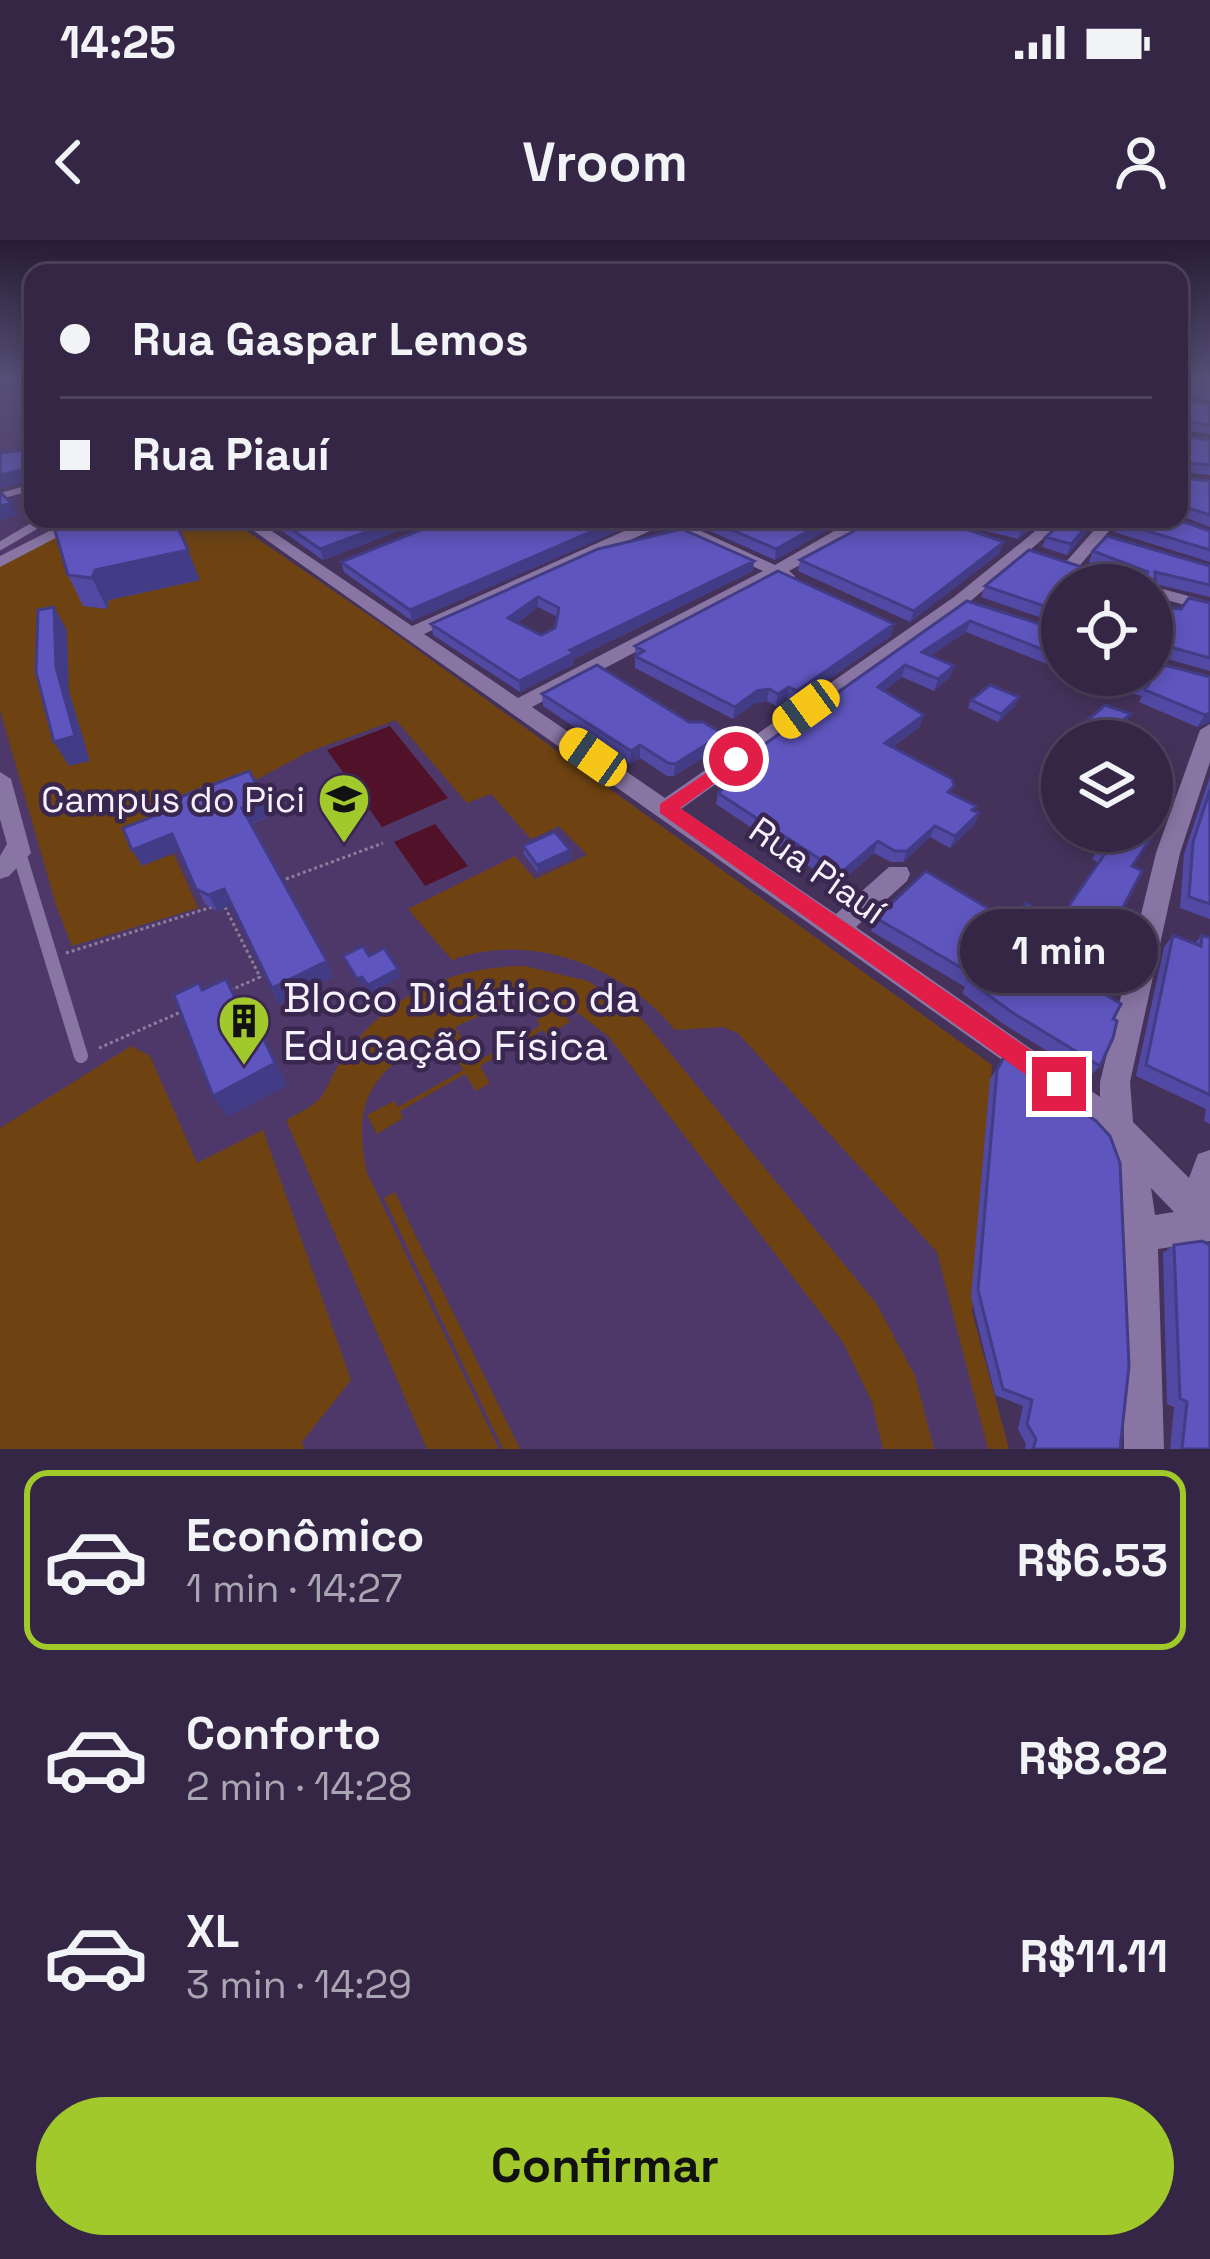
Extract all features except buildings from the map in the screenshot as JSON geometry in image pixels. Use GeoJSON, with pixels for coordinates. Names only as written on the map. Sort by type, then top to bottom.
{"type":"FeatureCollection","features":[{"type":"Feature","properties":{"kind":"street"},"geometry":{"type":"LineString","coordinates":[[0,562],[68,528]]}},
{"type":"Feature","properties":{"kind":"street","name":"Rua Piauí"},"geometry":{"type":"LineString","coordinates":[[261,528],[333,567],[412,632],[1117,1129],[1204,1219]]}},
{"type":"Feature","properties":{"kind":"street"},"geometry":{"type":"LineString","coordinates":[[412,632],[643,528]]}},
{"type":"Feature","properties":{"kind":"street"},"geometry":{"type":"LineString","coordinates":[[683,528],[811,586]]}},
{"type":"Feature","properties":{"kind":"street"},"geometry":{"type":"LineString","coordinates":[[520,706],[849,528]]}},
{"type":"Feature","properties":{"kind":"street"},"geometry":{"type":"LineString","coordinates":[[973,528],[984,538]]}},
{"type":"Feature","properties":{"kind":"street"},"geometry":{"type":"LineString","coordinates":[[1055,564],[1058,528]]}},
{"type":"Feature","properties":{"kind":"street"},"geometry":{"type":"LineString","coordinates":[[1055,564],[1106,538],[1109,528]]}},
{"type":"Feature","properties":{"kind":"street"},"geometry":{"type":"LineString","coordinates":[[667,808],[903,630],[1041,570]]}},
{"type":"Feature","properties":{"kind":"street"},"geometry":{"type":"LineString","coordinates":[[1173,597],[1210,607]]}},
{"type":"Feature","properties":{"kind":"street"},"geometry":{"type":"LineString","coordinates":[[1144,1449],[1140,1235],[1134,1183],[1117,1129],[1121,1010],[1210,730]]}},
{"type":"Feature","properties":{"kind":"street"},"geometry":{"type":"LineString","coordinates":[[0,779],[9,862]]}},
{"type":"Feature","properties":{"kind":"street"},"geometry":{"type":"LineString","coordinates":[[837,928],[898,874]]}},
{"type":"Feature","properties":{"kind":"street"},"geometry":{"type":"LineString","coordinates":[[1140,1235],[1204,1219],[1210,1166]]}},
{"type":"Feature","properties":{"kind":"lane"},"geometry":{"type":"LineString","coordinates":[[0,547],[31,528]]}},
{"type":"Feature","properties":{"kind":"lane"},"geometry":{"type":"LineString","coordinates":[[9,862],[81,1056]]}},
{"type":"Feature","properties":{"kind":"path"},"geometry":{"type":"LineString","coordinates":[[286,880],[383,843]]}},
{"type":"Feature","properties":{"kind":"path"},"geometry":{"type":"LineString","coordinates":[[47,959],[232,901]]}},
{"type":"Feature","properties":{"kind":"path"},"geometry":{"type":"LineString","coordinates":[[220,995],[260,977],[224,903]]}},
{"type":"Feature","properties":{"kind":"path"},"geometry":{"type":"LineString","coordinates":[[81,1056],[200,1004]]}},
{"type":"Feature","properties":{"kind":"shaded area","name":"Campus do Pici"},"geometry":{"type":"Polygon","coordinates":[[[0,436],[24,436],[24,528],[242,528],[992,1065],[972,1312],[1009,1449],[0,1449],[0,436]]]}},
{"type":"Feature","properties":{"kind":"shaded area"},"geometry":{"type":"Polygon","coordinates":[[[73,528],[242,528],[992,1065],[972,1312],[1009,1449],[988,1449],[937,1252],[738,1033],[723,1027],[675,1030],[630,988],[603,972],[543,952],[512,949],[452,960],[408,909],[515,856],[535,879],[587,855],[559,826],[531,839],[491,794],[467,803],[396,720],[308,752],[233,792],[142,865],[174,854],[198,908],[72,946],[0,710],[0,564],[73,528]]]}},
{"type":"Feature","properties":{"kind":"shaded area"},"geometry":{"type":"Polygon","coordinates":[[[390,726],[448,798],[382,827],[327,750],[390,726]]]}},
{"type":"Feature","properties":{"kind":"shaded area"},"geometry":{"type":"Polygon","coordinates":[[[435,824],[468,866],[425,886],[394,842],[435,824]]]}},
{"type":"Feature","properties":{"kind":"shaded area"},"geometry":{"type":"Polygon","coordinates":[[[524,966],[588,981],[642,1019],[876,1303],[915,1376],[934,1449],[883,1449],[872,1402],[843,1342],[608,1036],[578,1013],[523,996],[455,1027],[476,1062],[540,1026],[537,1020],[558,1007],[570,1022],[547,1035],[543,1030],[480,1066],[490,1083],[476,1091],[465,1074],[400,1111],[403,1118],[377,1134],[367,1115],[394,1101],[398,1107],[463,1070],[441,1034],[385,1072],[366,1104],[362,1123],[367,1173],[499,1449],[427,1449],[286,1120],[319,1099],[363,1033],[402,1000],[472,971],[524,966]]]}},
{"type":"Feature","properties":{"kind":"shaded area"},"geometry":{"type":"Polygon","coordinates":[[[131,1046],[150,1056],[197,1163],[263,1130],[351,1380],[302,1442],[304,1449],[0,1449],[0,1128],[131,1046]]]}},
{"type":"Feature","properties":{"kind":"shaded area"},"geometry":{"type":"Polygon","coordinates":[[[395,1192],[520,1449],[503,1449],[384,1198],[395,1192]]]}},
{"type":"Feature","properties":{"kind":"place","name":"Campus do Pici"},"geometry":{"type":"Point","coordinates":[344,845]}},
{"type":"Feature","properties":{"kind":"place","name":"Bloco Didático da Educação Física"},"geometry":{"type":"Point","coordinates":[244,1067]}},
{"type":"Feature","properties":{"kind":"route"},"geometry":{"type":"LineString","coordinates":[[736,759],[667,808],[1059,1084]]}}]}
